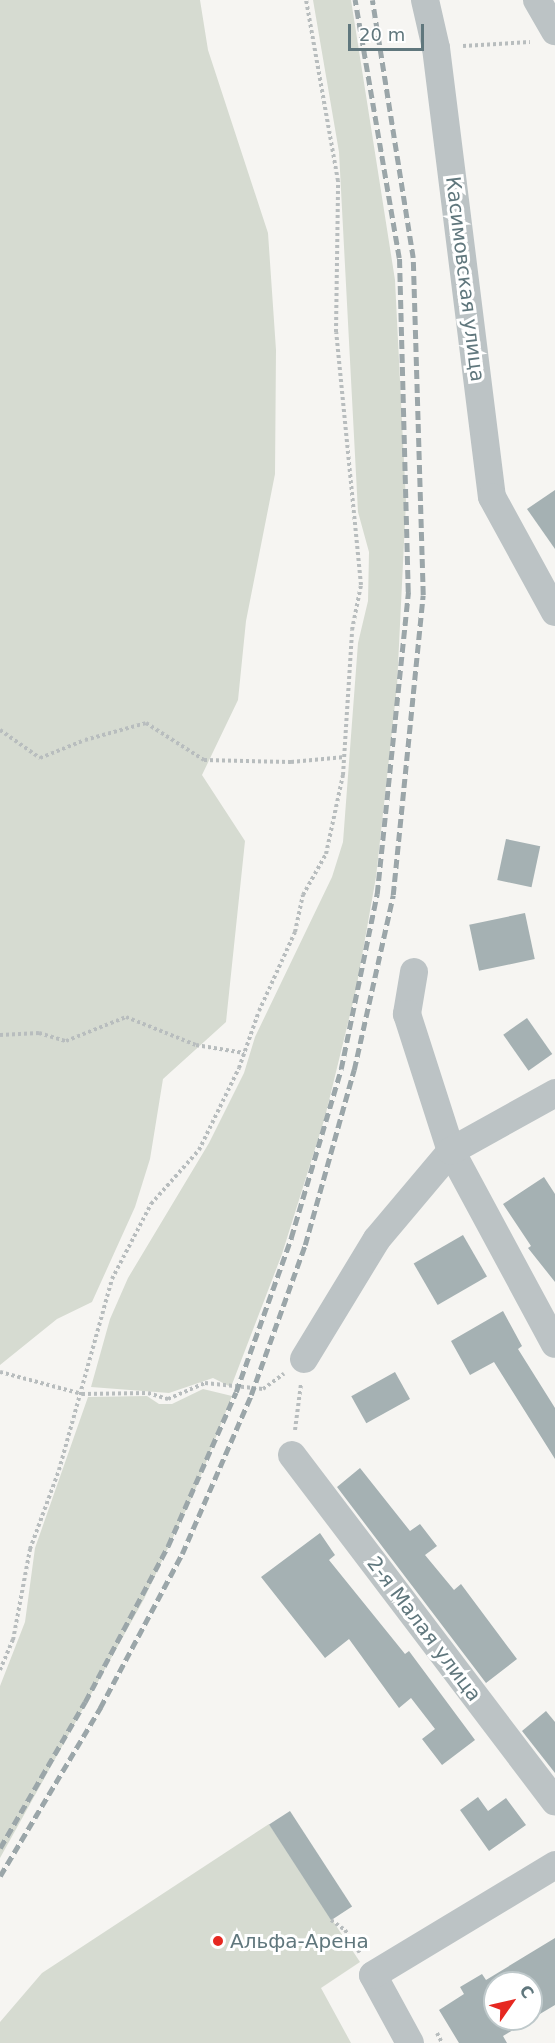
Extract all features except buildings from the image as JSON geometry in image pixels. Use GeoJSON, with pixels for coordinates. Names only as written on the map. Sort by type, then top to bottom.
{"type":"FeatureCollection","features":[{"type":"Feature","properties":{"kind":"street","name":"Касимовская улица"},"geometry":{"type":"LineString","coordinates":[[425,0],[436,48],[492,497],[555,612]]}},
{"type":"Feature","properties":{"kind":"street"},"geometry":{"type":"LineString","coordinates":[[537,0],[549,36]]}},
{"type":"Feature","properties":{"kind":"street"},"geometry":{"type":"LineString","coordinates":[[414,972],[407,1014],[451,1151],[554,1339]]}},
{"type":"Feature","properties":{"kind":"street"},"geometry":{"type":"LineString","coordinates":[[304,1359],[377,1239],[451,1151],[555,1093]]}},
{"type":"Feature","properties":{"kind":"street","name":"2-я Малая улица"},"geometry":{"type":"LineString","coordinates":[[292,1455],[555,1802]]}},
{"type":"Feature","properties":{"kind":"street"},"geometry":{"type":"LineString","coordinates":[[410,2043],[373,1975],[555,1865]]}},
{"type":"Feature","properties":{"kind":"path"},"geometry":{"type":"LineString","coordinates":[[0,1670],[14,1640],[30,1549],[82,1394],[112,1279],[151,1204],[199,1150],[244,1053],[259,1011],[295,932],[303,895],[326,854],[345,757],[352,630],[361,585],[336,333],[338,181],[306,0]]}},
{"type":"Feature","properties":{"kind":"path"},"geometry":{"type":"LineString","coordinates":[[436,48],[549,36]]}},
{"type":"Feature","properties":{"kind":"path"},"geometry":{"type":"LineString","coordinates":[[0,730],[40,758],[85,740],[146,723],[204,760],[291,762],[345,757]]}},
{"type":"Feature","properties":{"kind":"path"},"geometry":{"type":"LineString","coordinates":[[0,1035],[39,1032],[66,1041],[126,1017],[196,1045],[244,1053]]}},
{"type":"Feature","properties":{"kind":"path"},"geometry":{"type":"LineString","coordinates":[[0,1372],[82,1394],[148,1393],[168,1399],[205,1383],[263,1389],[304,1359]]}},
{"type":"Feature","properties":{"kind":"path"},"geometry":{"type":"LineString","coordinates":[[292,1455],[304,1359]]}},
{"type":"Feature","properties":{"kind":"path"},"geometry":{"type":"LineString","coordinates":[[331,1920],[345,1930],[373,1975]]}},
{"type":"Feature","properties":{"kind":"shaded area"},"geometry":{"type":"Polygon","coordinates":[[[0,0],[200,0],[208,50],[268,233],[276,350],[275,474],[246,621],[238,700],[202,775],[245,841],[226,1022],[163,1079],[150,1159],[135,1207],[92,1302],[57,1319],[0,1365],[0,0]]]}},
{"type":"Feature","properties":{"kind":"shaded area"},"geometry":{"type":"Polygon","coordinates":[[[313,0],[351,0],[395,280],[406,502],[397,686],[376,877],[356,990],[325,1117],[282,1254],[231,1387],[213,1378],[169,1393],[91,1387],[110,1319],[128,1278],[209,1143],[244,1073],[255,1037],[332,877],[343,842],[358,643],[368,601],[369,552],[358,512],[339,152],[313,0]]]}},
{"type":"Feature","properties":{"kind":"shaded area"},"geometry":{"type":"Polygon","coordinates":[[[203,1389],[232,1396],[194,1493],[144,1599],[0,1858],[0,1686],[25,1622],[35,1548],[88,1397],[147,1396],[159,1404],[172,1404],[203,1389]]]}},
{"type":"Feature","properties":{"kind":"shaded area","name":"Альфа-Арена"},"geometry":{"type":"Polygon","coordinates":[[[269,1824],[360,1962],[321,1988],[351,2043],[0,2043],[0,2022],[42,1973],[269,1824]]]}},
{"type":"Feature","properties":{"kind":"railway"},"geometry":{"type":"LineString","coordinates":[[0,1848],[85,1702],[168,1546],[236,1392],[291,1238],[341,1069],[377,894],[408,592],[399,258],[355,0]]}},
{"type":"Feature","properties":{"kind":"railway"},"geometry":{"type":"LineString","coordinates":[[0,1876],[100,1708],[182,1554],[251,1395],[305,1245],[354,1070],[393,895],[423,595],[413,258],[372,0]]}},
{"type":"Feature","properties":{"kind":"place","name":"Альфа-Арена"},"geometry":{"type":"Point","coordinates":[218,1941]}}]}
